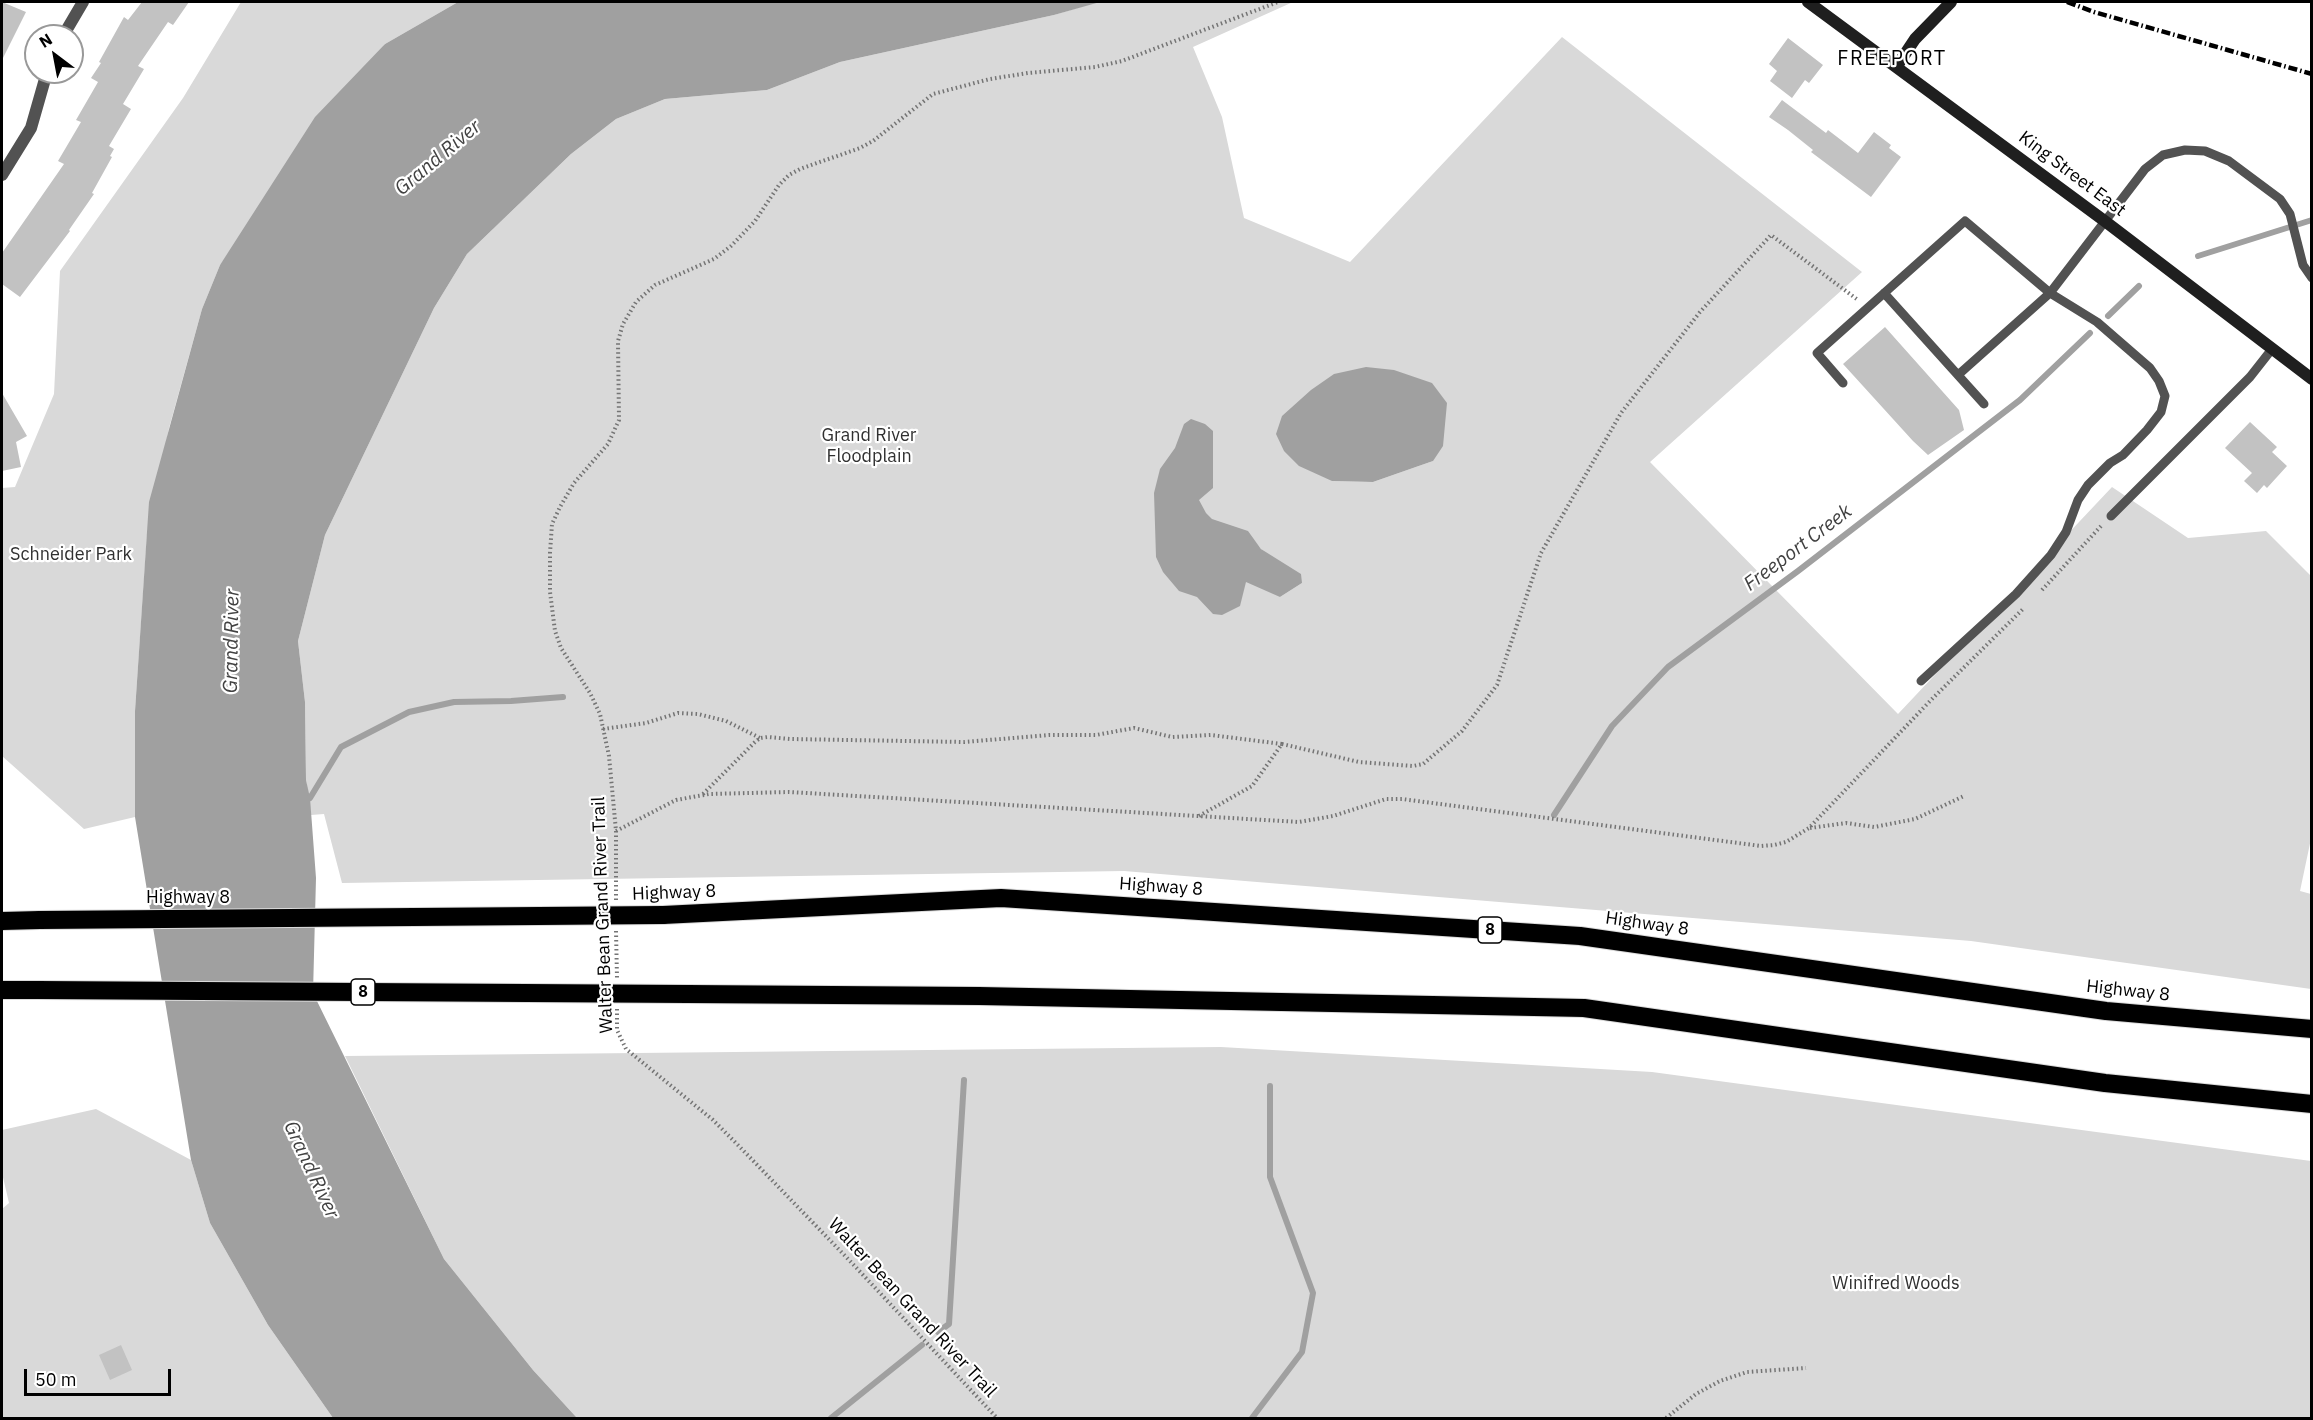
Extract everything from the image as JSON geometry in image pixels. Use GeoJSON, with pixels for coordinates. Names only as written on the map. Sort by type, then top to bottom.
{"type":"FeatureCollection","features":[{"type":"Feature","properties":{"kind":"highway","name":"Highway 8"},"geometry":{"type":"LineString","coordinates":[[2,921],[663,915],[1001,898],[1580,936],[2106,1011],[2312,1029]]}},
{"type":"Feature","properties":{"kind":"highway","name":"8"},"geometry":{"type":"LineString","coordinates":[[2,990],[979,996],[1584,1008],[2105,1083],[2312,1104]]}},
{"type":"Feature","properties":{"kind":"main road","name":"King Street East"},"geometry":{"type":"LineString","coordinates":[[1808,2],[2106,222],[2312,379]]}},
{"type":"Feature","properties":{"kind":"main road"},"geometry":{"type":"LineString","coordinates":[[1897,66],[1915,39],[1951,2]]}},
{"type":"Feature","properties":{"kind":"street"},"geometry":{"type":"LineString","coordinates":[[70,24],[82,2]]}},
{"type":"Feature","properties":{"kind":"street"},"geometry":{"type":"LineString","coordinates":[[2,175],[31,128],[44,84]]}},
{"type":"Feature","properties":{"kind":"lane"},"geometry":{"type":"LineString","coordinates":[[1958,375],[2050,293],[2145,169],[2163,155],[2185,150],[2205,151],[2229,161],[2280,199],[2290,214],[2303,265],[2312,278]]}},
{"type":"Feature","properties":{"kind":"lane"},"geometry":{"type":"LineString","coordinates":[[1844,383],[1817,353],[1965,221],[2050,293],[2097,322],[2150,368],[2165,396],[2161,412],[2123,455],[2104,468],[2088,485],[2071,515],[2066,532],[2051,555],[2016,594],[1921,681]]}},
{"type":"Feature","properties":{"kind":"lane"},"geometry":{"type":"LineString","coordinates":[[1884,293],[1984,404]]}},
{"type":"Feature","properties":{"kind":"lane"},"geometry":{"type":"LineString","coordinates":[[2111,516],[2250,377],[2272,349]]}},
{"type":"Feature","properties":{"kind":"path","name":"Walter Bean Grand River Trail"},"geometry":{"type":"LineString","coordinates":[[616,903],[616,831],[609,756],[595,703],[561,648],[555,631],[550,592],[550,553],[552,524],[560,507],[574,483],[608,444],[619,420],[618,341],[623,324],[636,302],[655,285],[714,259],[731,246],[755,221],[779,185],[789,175],[873,141],[933,94],[1009,76],[1095,67],[1122,61],[1278,2]]}},
{"type":"Feature","properties":{"kind":"path"},"geometry":{"type":"LineString","coordinates":[[603,729],[646,723],[678,713],[698,714],[726,721],[760,738],[964,742],[1050,735],[1096,735],[1134,728],[1172,737],[1211,735],[1282,744],[1359,762],[1413,766],[1423,764],[1462,731],[1497,685],[1541,553],[1621,413],[1700,312],[1771,235],[1868,308]]}},
{"type":"Feature","properties":{"kind":"path"},"geometry":{"type":"LineString","coordinates":[[2035,597],[2111,516]]}},
{"type":"Feature","properties":{"kind":"path"},"geometry":{"type":"LineString","coordinates":[[616,831],[676,800],[702,795],[789,792],[1299,822],[1333,816],[1386,799],[1761,846],[1786,842],[1809,828],[1932,699],[2028,605]]}},
{"type":"Feature","properties":{"kind":"path"},"geometry":{"type":"LineString","coordinates":[[702,795],[760,738]]}},
{"type":"Feature","properties":{"kind":"path"},"geometry":{"type":"LineString","coordinates":[[1198,816],[1252,786],[1282,744]]}},
{"type":"Feature","properties":{"kind":"path"},"geometry":{"type":"LineString","coordinates":[[1809,828],[1846,823],[1874,827],[1915,819],[1964,796]]}},
{"type":"Feature","properties":{"kind":"path","name":"Walter Bean Grand River Trail"},"geometry":{"type":"LineString","coordinates":[[616,926],[616,984]]}},
{"type":"Feature","properties":{"kind":"path","name":"Walter Bean Grand River Trail"},"geometry":{"type":"LineString","coordinates":[[617,1007],[617,1030],[626,1049],[713,1120],[858,1269],[997,1419]]}},
{"type":"Feature","properties":{"kind":"path"},"geometry":{"type":"LineString","coordinates":[[1666,1419],[1696,1394],[1720,1381],[1747,1372],[1806,1368]]}},
{"type":"Feature","properties":{"kind":"green space","name":"Schneider Park"},"geometry":{"type":"Polygon","coordinates":[[[241,2],[458,2],[385,44],[220,265],[202,309],[169,428],[147,535],[135,711],[135,817],[84,829],[2,756],[2,488],[15,487],[54,394],[60,271],[183,98],[241,2]]]}},
{"type":"Feature","properties":{"kind":"green space","name":"Grand River Floodplain"},"geometry":{"type":"Polygon","coordinates":[[[1097,2],[1293,2],[1193,47],[1222,117],[1244,218],[1350,262],[1562,37],[1862,272],[1650,462],[1898,714],[2112,487],[2188,538],[2266,531],[2311,576],[2312,834],[2300,891],[2311,894],[2311,989],[1971,941],[1124,871],[342,883],[324,814],[311,815],[306,780],[305,702],[298,641],[325,535],[434,308],[467,254],[571,154],[616,119],[665,99],[767,90],[840,62],[1054,15],[1097,2]],[[1433,461],[1332,481],[1373,482],[1433,461]],[[1254,540],[1280,597],[1302,583],[1261,549],[1254,540]]]}},
{"type":"Feature","properties":{"kind":"green space","name":"Winifred Woods"},"geometry":{"type":"Polygon","coordinates":[[[1221,1047],[1652,1072],[2311,1161],[2311,1418],[577,1418],[533,1370],[444,1259],[345,1056],[1221,1047]]]}},
{"type":"Feature","properties":{"kind":"green space"},"geometry":{"type":"Polygon","coordinates":[[[96,1109],[191,1160],[210,1223],[268,1325],[333,1418],[2,1418],[2,1209],[9,1203],[2,1173],[2,1130],[96,1109]]]}},
{"type":"Feature","properties":{"kind":"water","name":"Grand River"},"geometry":{"type":"Polygon","coordinates":[[[458,2],[1100,2],[1054,15],[840,62],[767,90],[665,99],[616,119],[571,154],[467,254],[434,308],[325,535],[298,641],[305,702],[306,780],[310,798],[316,878],[313,993],[444,1259],[533,1370],[577,1418],[333,1418],[268,1325],[210,1223],[191,1160],[135,817],[135,711],[149,502],[202,309],[220,265],[315,117],[385,44],[458,2]]]}},
{"type":"Feature","properties":{"kind":"water"},"geometry":{"type":"Polygon","coordinates":[[[1366,367],[1394,370],[1432,383],[1447,403],[1443,446],[1433,461],[1373,482],[1332,481],[1299,466],[1284,451],[1276,434],[1282,416],[1311,390],[1334,374],[1366,367]]]}},
{"type":"Feature","properties":{"kind":"water"},"geometry":{"type":"Polygon","coordinates":[[[1191,419],[1205,424],[1213,431],[1213,488],[1199,500],[1206,513],[1212,519],[1248,531],[1261,549],[1301,574],[1302,583],[1280,597],[1246,582],[1240,606],[1222,615],[1213,614],[1197,597],[1179,591],[1163,572],[1156,557],[1154,493],[1160,469],[1175,448],[1184,424],[1191,419]]]}},
{"type":"Feature","properties":{"kind":"building"},"geometry":{"type":"Polygon","coordinates":[[[2,2],[26,12],[2,60],[2,2]]]}},
{"type":"Feature","properties":{"kind":"building"},"geometry":{"type":"Polygon","coordinates":[[[142,2],[189,2],[173,25],[168,22],[138,66],[144,69],[123,104],[131,109],[109,146],[114,149],[110,156],[112,157],[92,193],[94,194],[70,231],[20,297],[2,284],[2,253],[64,164],[58,161],[81,122],[76,120],[98,82],[91,78],[124,17],[128,20],[142,2]]]}},
{"type":"Feature","properties":{"kind":"building"},"geometry":{"type":"Polygon","coordinates":[[[1788,38],[1823,65],[1809,83],[1805,80],[1792,98],[1770,81],[1777,71],[1769,64],[1788,38]]]}},
{"type":"Feature","properties":{"kind":"building"},"geometry":{"type":"Polygon","coordinates":[[[1782,100],[1826,133],[1828,130],[1858,153],[1874,132],[1891,145],[1889,148],[1901,157],[1871,197],[1769,117],[1782,100]]]}},
{"type":"Feature","properties":{"kind":"building"},"geometry":{"type":"Polygon","coordinates":[[[1885,327],[1959,410],[1964,430],[1928,455],[1843,364],[1885,327]]]}},
{"type":"Feature","properties":{"kind":"building"},"geometry":{"type":"Polygon","coordinates":[[[2,393],[27,436],[16,442],[21,467],[2,471],[2,393]]]}},
{"type":"Feature","properties":{"kind":"building"},"geometry":{"type":"Polygon","coordinates":[[[2250,422],[2277,447],[2272,452],[2287,466],[2267,488],[2264,485],[2257,493],[2244,481],[2252,473],[2225,448],[2250,422]]]}},
{"type":"Feature","properties":{"kind":"building"},"geometry":{"type":"Polygon","coordinates":[[[121,1345],[132,1370],[110,1380],[99,1355],[121,1345]]]}},
{"type":"Feature","properties":{"kind":"waterway"},"geometry":{"type":"LineString","coordinates":[[2198,256],[2312,220]]}},
{"type":"Feature","properties":{"kind":"waterway","name":"Freeport Creek"},"geometry":{"type":"LineString","coordinates":[[2108,316],[2139,286]]}},
{"type":"Feature","properties":{"kind":"waterway","name":"Freeport Creek"},"geometry":{"type":"LineString","coordinates":[[1554,815],[1612,726],[1668,667],[1798,571],[2020,400],[2090,333]]}},
{"type":"Feature","properties":{"kind":"waterway"},"geometry":{"type":"LineString","coordinates":[[310,798],[341,747],[409,712],[454,702],[563,697]]}},
{"type":"Feature","properties":{"kind":"waterway"},"geometry":{"type":"LineString","coordinates":[[938,1332],[949,1324],[964,1080]]}},
{"type":"Feature","properties":{"kind":"waterway","name":"Freeport Creek"},"geometry":{"type":"LineString","coordinates":[[1252,1418],[1302,1352],[1313,1293],[1270,1177],[1270,1086]]}},
{"type":"Feature","properties":{"kind":"waterway"},"geometry":{"type":"LineString","coordinates":[[831,1418],[922,1345]]}},
{"type":"Feature","properties":{"kind":"railway"},"geometry":{"type":"LineString","coordinates":[[2067,2],[2094,12],[2312,74]]}},
{"type":"Feature","properties":{"kind":"district","name":"FREEPORT"},"geometry":{"type":"Point","coordinates":[1892,59]}}]}
